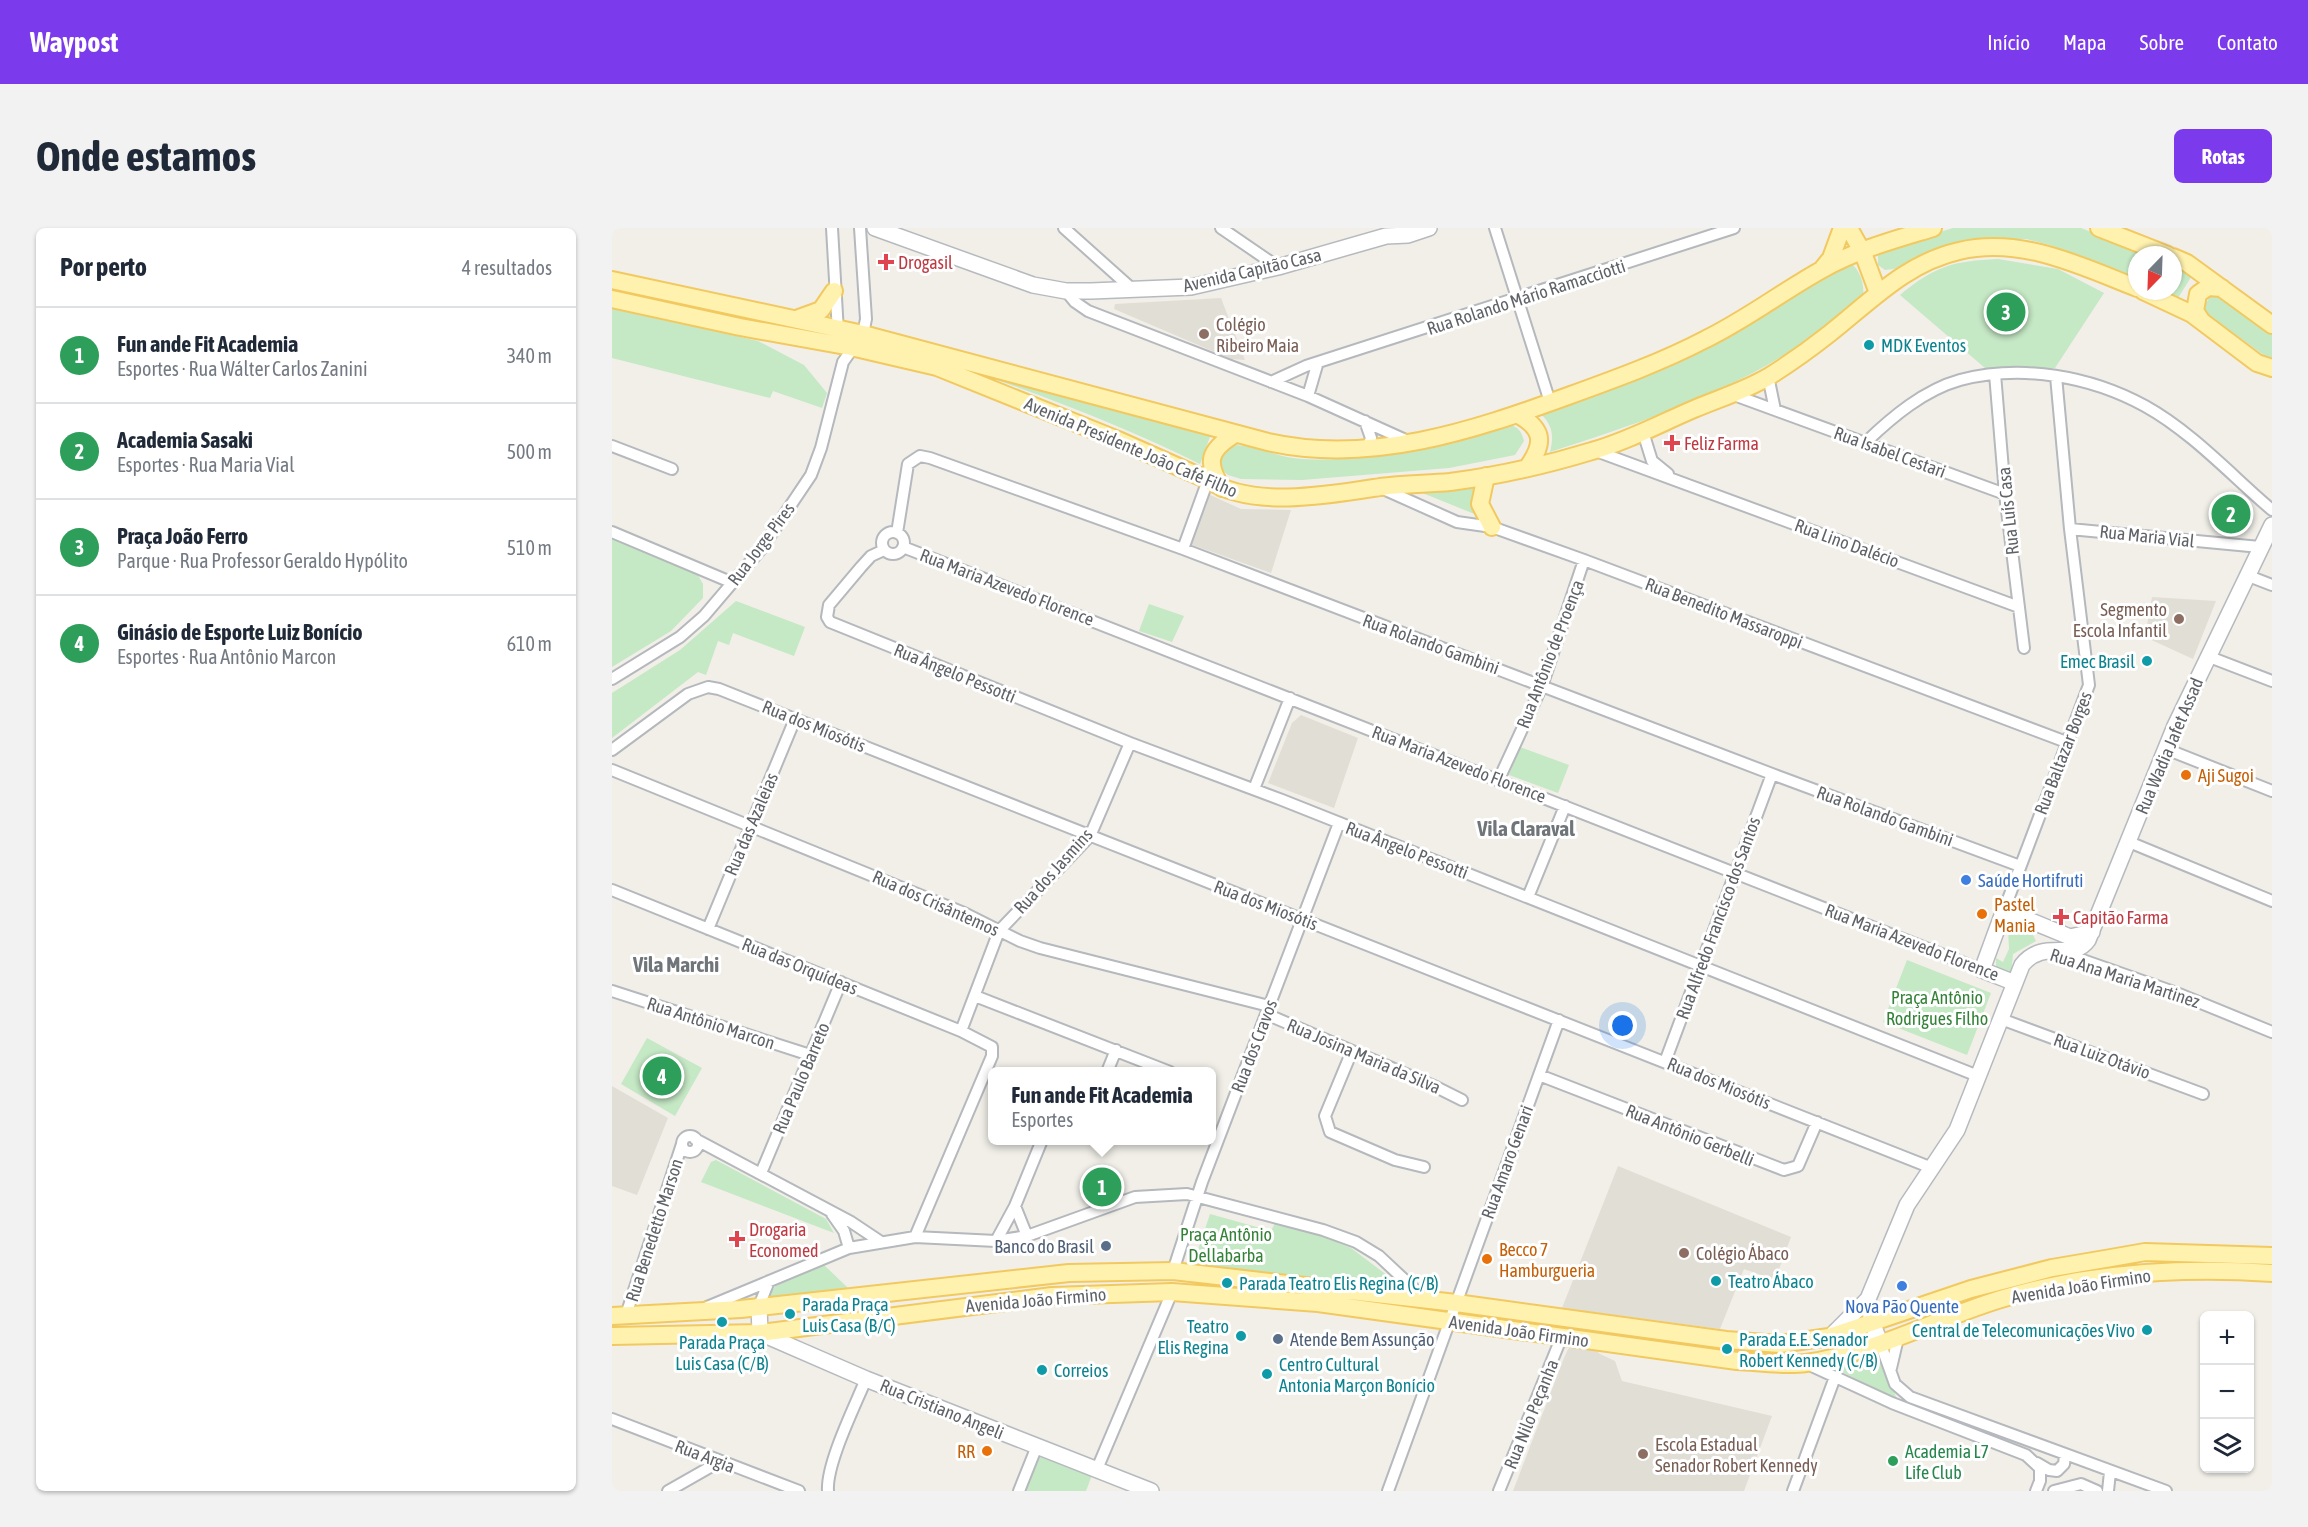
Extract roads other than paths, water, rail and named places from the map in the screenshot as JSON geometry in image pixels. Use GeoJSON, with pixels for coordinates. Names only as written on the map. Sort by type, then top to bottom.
{"type":"FeatureCollection","features":[{"type":"Feature","properties":{"kind":"main road"},"geometry":{"type":"LineString","coordinates":[[1823,269],[1831,258],[1842,228]]}},
{"type":"Feature","properties":{"kind":"main road"},"geometry":{"type":"LineString","coordinates":[[1849,228],[1863,253],[1878,293]]}},
{"type":"Feature","properties":{"kind":"main road","name":"Avenida Presidente João Café Filho"},"geometry":{"type":"LineString","coordinates":[[612,299],[721,323],[847,342],[1301,450],[1367,449],[1452,434],[1517,414],[1629,374],[1707,339],[1823,269],[1933,228]]}},
{"type":"Feature","properties":{"kind":"main road"},"geometry":{"type":"LineString","coordinates":[[2099,228],[2145,246]]}},
{"type":"Feature","properties":{"kind":"main road","name":"Avenida Presidente João Café Filho"},"geometry":{"type":"LineString","coordinates":[[612,280],[796,319],[847,342],[937,367],[1118,440],[1215,485],[1243,495],[1273,496],[1379,488],[1486,476],[1596,451],[1734,395],[1768,376],[1828,335],[1901,275],[1930,259],[1961,250],[1999,246],[2067,260],[2128,284]]}},
{"type":"Feature","properties":{"kind":"main road"},"geometry":{"type":"LineString","coordinates":[[2182,261],[2272,325]]}},
{"type":"Feature","properties":{"kind":"main road"},"geometry":{"type":"LineString","coordinates":[[2200,320],[2195,311],[2198,294],[2208,287],[2222,288]]}},
{"type":"Feature","properties":{"kind":"main road"},"geometry":{"type":"LineString","coordinates":[[796,319],[821,310],[834,291]]}},
{"type":"Feature","properties":{"kind":"main road"},"geometry":{"type":"LineString","coordinates":[[2161,300],[2200,320],[2269,370]]}},
{"type":"Feature","properties":{"kind":"main road"},"geometry":{"type":"LineString","coordinates":[[1517,414],[1533,424],[1540,437],[1539,447],[1527,468]]}},
{"type":"Feature","properties":{"kind":"main road"},"geometry":{"type":"LineString","coordinates":[[1215,485],[1210,462],[1215,450],[1235,434]]}},
{"type":"Feature","properties":{"kind":"main road"},"geometry":{"type":"LineString","coordinates":[[1486,476],[1480,504],[1492,527]]}},
{"type":"Feature","properties":{"kind":"main road","name":"Avenida João Firmino"},"geometry":{"type":"LineString","coordinates":[[619,1316],[759,1306],[1069,1273],[1173,1271],[1456,1304],[1753,1343],[1802,1343],[1829,1337],[1971,1289],[2052,1268],[2105,1258],[2145,1252],[2272,1257]]}},
{"type":"Feature","properties":{"kind":"main road","name":"Avenida João Firmino"},"geometry":{"type":"LineString","coordinates":[[612,1336],[760,1332],[1029,1299],[1172,1292],[1307,1302],[1737,1361],[1804,1363],[1881,1345],[1992,1302],[2056,1286],[2137,1274],[2216,1270],[2272,1273]]}},
{"type":"Feature","properties":{"kind":"street","name":"Rua Jorge Pires"},"geometry":{"type":"LineString","coordinates":[[832,228],[834,291],[847,342]]}},
{"type":"Feature","properties":{"kind":"street","name":"Rua Jorge Pires"},"geometry":{"type":"LineString","coordinates":[[612,679],[680,637],[704,616],[762,548],[811,475],[821,448],[847,342],[866,319],[860,228]]}},
{"type":"Feature","properties":{"kind":"street","name":"Avenida Capitão Casa"},"geometry":{"type":"LineString","coordinates":[[875,228],[1002,276],[1066,291],[1191,287],[1278,267],[1386,236],[1407,235],[1429,228]]}},
{"type":"Feature","properties":{"kind":"street"},"geometry":{"type":"LineString","coordinates":[[1064,228],[1131,288]]}},
{"type":"Feature","properties":{"kind":"street"},"geometry":{"type":"LineString","coordinates":[[1221,228],[1278,267]]}},
{"type":"Feature","properties":{"kind":"street","name":"Avenida Capitão Casa"},"geometry":{"type":"LineString","coordinates":[[1386,236],[1399,228]]}},
{"type":"Feature","properties":{"kind":"street"},"geometry":{"type":"LineString","coordinates":[[1495,228],[1550,402]]}},
{"type":"Feature","properties":{"kind":"street","name":"Rua Rolando Mário Ramacciotti"},"geometry":{"type":"LineString","coordinates":[[1270,382],[1296,370],[1734,228]]}},
{"type":"Feature","properties":{"kind":"street"},"geometry":{"type":"LineString","coordinates":[[1066,291],[1075,302],[1088,311],[1308,396],[1412,442]]}},
{"type":"Feature","properties":{"kind":"street"},"geometry":{"type":"LineString","coordinates":[[1308,396],[1317,365]]}},
{"type":"Feature","properties":{"kind":"street"},"geometry":{"type":"LineString","coordinates":[[1866,442],[1889,420],[1932,393],[1959,381],[1995,374],[2056,376],[2093,384],[2147,407],[2189,438],[2272,510]]}},
{"type":"Feature","properties":{"kind":"street","name":"Rua Luís Casa"},"geometry":{"type":"LineString","coordinates":[[1995,374],[2005,494],[2025,648]]}},
{"type":"Feature","properties":{"kind":"street"},"geometry":{"type":"LineString","coordinates":[[1768,376],[1775,410]]}},
{"type":"Feature","properties":{"kind":"street","name":"Rua Baltazar Borges"},"geometry":{"type":"LineString","coordinates":[[2004,910],[2089,685],[2070,529],[2056,376]]}},
{"type":"Feature","properties":{"kind":"street","name":"Rua Isabel Cestari"},"geometry":{"type":"LineString","coordinates":[[1734,395],[2005,494]]}},
{"type":"Feature","properties":{"kind":"street"},"geometry":{"type":"LineString","coordinates":[[1365,421],[1371,438],[1367,449]]}},
{"type":"Feature","properties":{"kind":"street","name":"Rua Lino Dalécio"},"geometry":{"type":"LineString","coordinates":[[1643,432],[1652,461],[1675,480]]}},
{"type":"Feature","properties":{"kind":"street"},"geometry":{"type":"LineString","coordinates":[[612,446],[672,469]]}},
{"type":"Feature","properties":{"kind":"street","name":"Rua Lino Dalécio"},"geometry":{"type":"LineString","coordinates":[[1596,451],[2019,606]]}},
{"type":"Feature","properties":{"kind":"street","name":"Rua Rolando Gambini"},"geometry":{"type":"LineString","coordinates":[[897,533],[908,464],[920,456],[1183,549],[1772,774],[2020,866]]}},
{"type":"Feature","properties":{"kind":"street"},"geometry":{"type":"LineString","coordinates":[[1183,549],[1215,485]]}},
{"type":"Feature","properties":{"kind":"street","name":"Rua Benedito Massaroppi"},"geometry":{"type":"LineString","coordinates":[[1379,488],[1457,522],[1492,527],[1584,560],[2068,743]]}},
{"type":"Feature","properties":{"kind":"street","name":"Rua Wadia Jafet Assad"},"geometry":{"type":"LineString","coordinates":[[2092,932],[2166,749],[2207,656],[2272,525]]}},
{"type":"Feature","properties":{"kind":"street","name":"Rua Maria Vial"},"geometry":{"type":"LineString","coordinates":[[2070,529],[2260,547]]}},
{"type":"Feature","properties":{"kind":"street"},"geometry":{"type":"LineString","coordinates":[[612,532],[733,583]]}},
{"type":"Feature","properties":{"kind":"street"},"geometry":{"type":"LineString","coordinates":[[890,532],[897,533],[902,537],[903,547],[894,554],[885,550],[882,543],[884,536],[890,532]]}},
{"type":"Feature","properties":{"kind":"street","name":"Rua Maria Azevedo Florence"},"geometry":{"type":"LineString","coordinates":[[903,547],[2015,983]]}},
{"type":"Feature","properties":{"kind":"street","name":"Rua Ângelo Pessotti"},"geometry":{"type":"LineString","coordinates":[[885,550],[871,556],[829,605],[827,616],[836,625],[1978,1076]]}},
{"type":"Feature","properties":{"kind":"street","name":"Rua Antônio de Proença"},"geometry":{"type":"LineString","coordinates":[[1499,779],[1542,686],[1584,560]]}},
{"type":"Feature","properties":{"kind":"street"},"geometry":{"type":"LineString","coordinates":[[2246,575],[2272,585]]}},
{"type":"Feature","properties":{"kind":"street"},"geometry":{"type":"LineString","coordinates":[[2207,656],[2272,681]]}},
{"type":"Feature","properties":{"kind":"street","name":"Rua dos Miosótis"},"geometry":{"type":"LineString","coordinates":[[612,750],[688,694],[708,687],[1304,919],[1932,1168]]}},
{"type":"Feature","properties":{"kind":"street"},"geometry":{"type":"LineString","coordinates":[[1254,789],[1290,698]]}},
{"type":"Feature","properties":{"kind":"street","name":"Rua das Azaleias"},"geometry":{"type":"LineString","coordinates":[[708,928],[795,719]]}},
{"type":"Feature","properties":{"kind":"street","name":"Rua dos Jasmins"},"geometry":{"type":"LineString","coordinates":[[961,1031],[999,931],[1090,836],[1130,743]]}},
{"type":"Feature","properties":{"kind":"street"},"geometry":{"type":"LineString","coordinates":[[2166,749],[2272,791]]}},
{"type":"Feature","properties":{"kind":"street","name":"Rua dos Crisântemos"},"geometry":{"type":"LineString","coordinates":[[612,770],[964,913],[1040,948],[1268,1010]]}},
{"type":"Feature","properties":{"kind":"street","name":"Rua Alfredo Francisco dos Santos"},"geometry":{"type":"LineString","coordinates":[[1665,1062],[1772,774]]}},
{"type":"Feature","properties":{"kind":"street"},"geometry":{"type":"LineString","coordinates":[[1528,897],[1565,806]]}},
{"type":"Feature","properties":{"kind":"street","name":"Rua dos Cravos"},"geometry":{"type":"LineString","coordinates":[[1173,1271],[1197,1196],[1339,823]]}},
{"type":"Feature","properties":{"kind":"street"},"geometry":{"type":"LineString","coordinates":[[2129,842],[2272,901]]}},
{"type":"Feature","properties":{"kind":"street","name":"Rua das Orquídeas"},"geometry":{"type":"LineString","coordinates":[[612,890],[961,1031],[987,1042],[992,1047],[992,1056],[915,1237]]}},
{"type":"Feature","properties":{"kind":"street"},"geometry":{"type":"LineString","coordinates":[[1982,970],[2004,910],[2070,937],[2092,932]]}},
{"type":"Feature","properties":{"kind":"street"},"geometry":{"type":"LineString","coordinates":[[2033,922],[2040,940],[2037,952]]}},
{"type":"Feature","properties":{"kind":"street"},"geometry":{"type":"LineString","coordinates":[[2057,951],[2084,946],[2092,932]]}},
{"type":"Feature","properties":{"kind":"street","name":"Rua Ana Maria Martinez"},"geometry":{"type":"LineString","coordinates":[[1829,1337],[1868,1299],[1899,1221],[1957,1130],[2022,965],[2037,952],[2057,951],[2174,992],[2272,1032]]}},
{"type":"Feature","properties":{"kind":"street","name":"Rua Paulo Barreto"},"geometry":{"type":"LineString","coordinates":[[761,1173],[841,982]]}},
{"type":"Feature","properties":{"kind":"street","name":"Rua Antônio Marcon"},"geometry":{"type":"LineString","coordinates":[[612,991],[810,1055]]}},
{"type":"Feature","properties":{"kind":"street"},"geometry":{"type":"LineString","coordinates":[[975,996],[1160,1067]]}},
{"type":"Feature","properties":{"kind":"street","name":"Rua Josina Maria da Silva"},"geometry":{"type":"LineString","coordinates":[[1268,1010],[1352,1051],[1462,1100]]}},
{"type":"Feature","properties":{"kind":"street","name":"Rua Luiz Otávio"},"geometry":{"type":"LineString","coordinates":[[2001,1019],[2203,1094]]}},
{"type":"Feature","properties":{"kind":"street","name":"Rua Amaro Genari"},"geometry":{"type":"LineString","coordinates":[[1388,1491],[1559,1020]]}},
{"type":"Feature","properties":{"kind":"street"},"geometry":{"type":"LineString","coordinates":[[1109,1067],[1116,1050]]}},
{"type":"Feature","properties":{"kind":"street"},"geometry":{"type":"LineString","coordinates":[[1352,1051],[1325,1116],[1330,1132],[1395,1160],[1424,1167]]}},
{"type":"Feature","properties":{"kind":"street","name":"Rua Antônio Gerbelli"},"geometry":{"type":"LineString","coordinates":[[1539,1075],[1784,1170],[1798,1166],[1817,1122]]}},
{"type":"Feature","properties":{"kind":"street","name":"Rua Benedetto Marson"},"geometry":{"type":"LineString","coordinates":[[619,1316],[682,1144],[688,1137],[761,1173],[881,1242]]}},
{"type":"Feature","properties":{"kind":"street"},"geometry":{"type":"LineString","coordinates":[[996,1241],[1015,1206],[1040,1145]]}},
{"type":"Feature","properties":{"kind":"street"},"geometry":{"type":"LineString","coordinates":[[697,1311],[849,1248],[915,1237],[996,1241],[1027,1236],[1136,1197],[1187,1194],[1323,1230],[1356,1242],[1379,1256],[1426,1301]]}},
{"type":"Feature","properties":{"kind":"street"},"geometry":{"type":"LineString","coordinates":[[1015,1206],[1027,1236]]}},
{"type":"Feature","properties":{"kind":"street"},"geometry":{"type":"LineString","coordinates":[[830,1211],[844,1231],[849,1248]]}},
{"type":"Feature","properties":{"kind":"street"},"geometry":{"type":"LineString","coordinates":[[760,1332],[759,1306],[769,1281]]}},
{"type":"Feature","properties":{"kind":"street"},"geometry":{"type":"LineString","coordinates":[[1097,1469],[1172,1292]]}},
{"type":"Feature","properties":{"kind":"street"},"geometry":{"type":"LineString","coordinates":[[1868,1299],[1872,1322],[1899,1390],[1910,1397],[2166,1491]]}},
{"type":"Feature","properties":{"kind":"street","name":"Rua Cristiano Angeli"},"geometry":{"type":"LineString","coordinates":[[760,1332],[866,1379],[1151,1491]]}},
{"type":"Feature","properties":{"kind":"street","name":"Rua Nilo Peçanha"},"geometry":{"type":"LineString","coordinates":[[1500,1491],[1562,1336]]}},
{"type":"Feature","properties":{"kind":"street"},"geometry":{"type":"LineString","coordinates":[[1890,1371],[1898,1338]]}},
{"type":"Feature","properties":{"kind":"street"},"geometry":{"type":"LineString","coordinates":[[1804,1363],[1892,1403],[2026,1455],[2049,1470],[2057,1471],[2064,1464],[2065,1455]]}},
{"type":"Feature","properties":{"kind":"street"},"geometry":{"type":"LineString","coordinates":[[1793,1491],[1835,1377]]}},
{"type":"Feature","properties":{"kind":"street"},"geometry":{"type":"LineString","coordinates":[[828,1491],[832,1466],[866,1379]]}},
{"type":"Feature","properties":{"kind":"street","name":"Rua Argia"},"geometry":{"type":"LineString","coordinates":[[612,1419],[799,1491]]}},
{"type":"Feature","properties":{"kind":"street"},"geometry":{"type":"LineString","coordinates":[[1019,1491],[1037,1446]]}},
{"type":"Feature","properties":{"kind":"street"},"geometry":{"type":"LineString","coordinates":[[668,1491],[719,1462]]}},
{"type":"Feature","properties":{"kind":"street"},"geometry":{"type":"LineString","coordinates":[[2036,1491],[2041,1477],[2037,1463]]}},
{"type":"Feature","properties":{"kind":"street"},"geometry":{"type":"LineString","coordinates":[[2108,1491],[2110,1472]]}},
{"type":"Feature","properties":{"kind":"street"},"geometry":{"type":"LineString","coordinates":[[2054,1491],[2081,1484],[2097,1491]]}},
{"type":"Feature","properties":{"kind":"place","name":"Drogasil"},"geometry":{"type":"Point","coordinates":[886,262]}},
{"type":"Feature","properties":{"kind":"place","name":"Praça João Ferro"},"geometry":{"type":"Point","coordinates":[2006,312]}},
{"type":"Feature","properties":{"kind":"place","name":"Colégio Ribeiro Maia"},"geometry":{"type":"Point","coordinates":[1204,334]}},
{"type":"Feature","properties":{"kind":"place","name":"MDK Eventos"},"geometry":{"type":"Point","coordinates":[1869,345]}},
{"type":"Feature","properties":{"kind":"place","name":"Feliz Farma"},"geometry":{"type":"Point","coordinates":[1672,443]}},
{"type":"Feature","properties":{"kind":"place","name":"Academia Sasaki"},"geometry":{"type":"Point","coordinates":[2231,514]}},
{"type":"Feature","properties":{"kind":"place","name":"Segmento Escola Infantil"},"geometry":{"type":"Point","coordinates":[2179,619]}},
{"type":"Feature","properties":{"kind":"place","name":"Emec Brasil"},"geometry":{"type":"Point","coordinates":[2147,661]}},
{"type":"Feature","properties":{"kind":"place","name":"Aji Sugoi"},"geometry":{"type":"Point","coordinates":[2186,775]}},
{"type":"Feature","properties":{"kind":"place","name":"Saúde Hortifruti"},"geometry":{"type":"Point","coordinates":[1966,880]}},
{"type":"Feature","properties":{"kind":"place","name":"Pastel Mania"},"geometry":{"type":"Point","coordinates":[1982,914]}},
{"type":"Feature","properties":{"kind":"place","name":"Capitão Farma"},"geometry":{"type":"Point","coordinates":[2061,917]}},
{"type":"Feature","properties":{"kind":"place","name":"Ginásio de Esporte Luiz Bonício"},"geometry":{"type":"Point","coordinates":[662,1076]}},
{"type":"Feature","properties":{"kind":"place","name":"Fun ande Fit Academia"},"geometry":{"type":"Point","coordinates":[1102,1187]}},
{"type":"Feature","properties":{"kind":"place","name":"Drogaria Economed"},"geometry":{"type":"Point","coordinates":[737,1239]}},
{"type":"Feature","properties":{"kind":"place","name":"Banco do Brasil"},"geometry":{"type":"Point","coordinates":[1106,1246]}},
{"type":"Feature","properties":{"kind":"place","name":"Colégio Ábaco"},"geometry":{"type":"Point","coordinates":[1684,1253]}},
{"type":"Feature","properties":{"kind":"place","name":"Becco 7 Hamburgueria"},"geometry":{"type":"Point","coordinates":[1487,1259]}},
{"type":"Feature","properties":{"kind":"place","name":"Teatro Ábaco"},"geometry":{"type":"Point","coordinates":[1716,1281]}},
{"type":"Feature","properties":{"kind":"place","name":"Parada Teatro Elis Regina (C/B)"},"geometry":{"type":"Point","coordinates":[1227,1283]}},
{"type":"Feature","properties":{"kind":"place","name":"Nova Pão Quente"},"geometry":{"type":"Point","coordinates":[1902,1286]}},
{"type":"Feature","properties":{"kind":"place","name":"Parada Praça Luis Casa (B/C)"},"geometry":{"type":"Point","coordinates":[790,1314]}},
{"type":"Feature","properties":{"kind":"place","name":"Parada Praça Luis Casa (C/B)"},"geometry":{"type":"Point","coordinates":[722,1322]}},
{"type":"Feature","properties":{"kind":"place","name":"Central de Telecomunicações Vivo"},"geometry":{"type":"Point","coordinates":[2147,1330]}},
{"type":"Feature","properties":{"kind":"place","name":"Teatro Elis Regina"},"geometry":{"type":"Point","coordinates":[1241,1336]}},
{"type":"Feature","properties":{"kind":"place","name":"Atende Bem Assunção"},"geometry":{"type":"Point","coordinates":[1278,1339]}},
{"type":"Feature","properties":{"kind":"place","name":"Parada E.E. Senador Robert Kennedy (C/B)"},"geometry":{"type":"Point","coordinates":[1727,1349]}},
{"type":"Feature","properties":{"kind":"place","name":"Correios"},"geometry":{"type":"Point","coordinates":[1042,1370]}},
{"type":"Feature","properties":{"kind":"place","name":"Centro Cultural Antonia Marçon Bonício"},"geometry":{"type":"Point","coordinates":[1267,1374]}},
{"type":"Feature","properties":{"kind":"place","name":"RR"},"geometry":{"type":"Point","coordinates":[987,1451]}},
{"type":"Feature","properties":{"kind":"place","name":"Escola Estadual Senador Robert Kennedy"},"geometry":{"type":"Point","coordinates":[1643,1454]}},
{"type":"Feature","properties":{"kind":"place","name":"Academia L7 Life Club"},"geometry":{"type":"Point","coordinates":[1893,1461]}},
{"type":"Feature","properties":{"kind":"district","name":"Vila Claraval"},"geometry":{"type":"Point","coordinates":[1526,828]}},
{"type":"Feature","properties":{"kind":"district","name":"Vila Marchi"},"geometry":{"type":"Point","coordinates":[676,964]}},
{"type":"Feature","properties":{"kind":"park label","name":"Praça Antônio Rodrigues Filho"},"geometry":{"type":"Point","coordinates":[1937,1007]}},
{"type":"Feature","properties":{"kind":"park label","name":"Praça Antônio Dellabarba"},"geometry":{"type":"Point","coordinates":[1226,1244]}}]}
